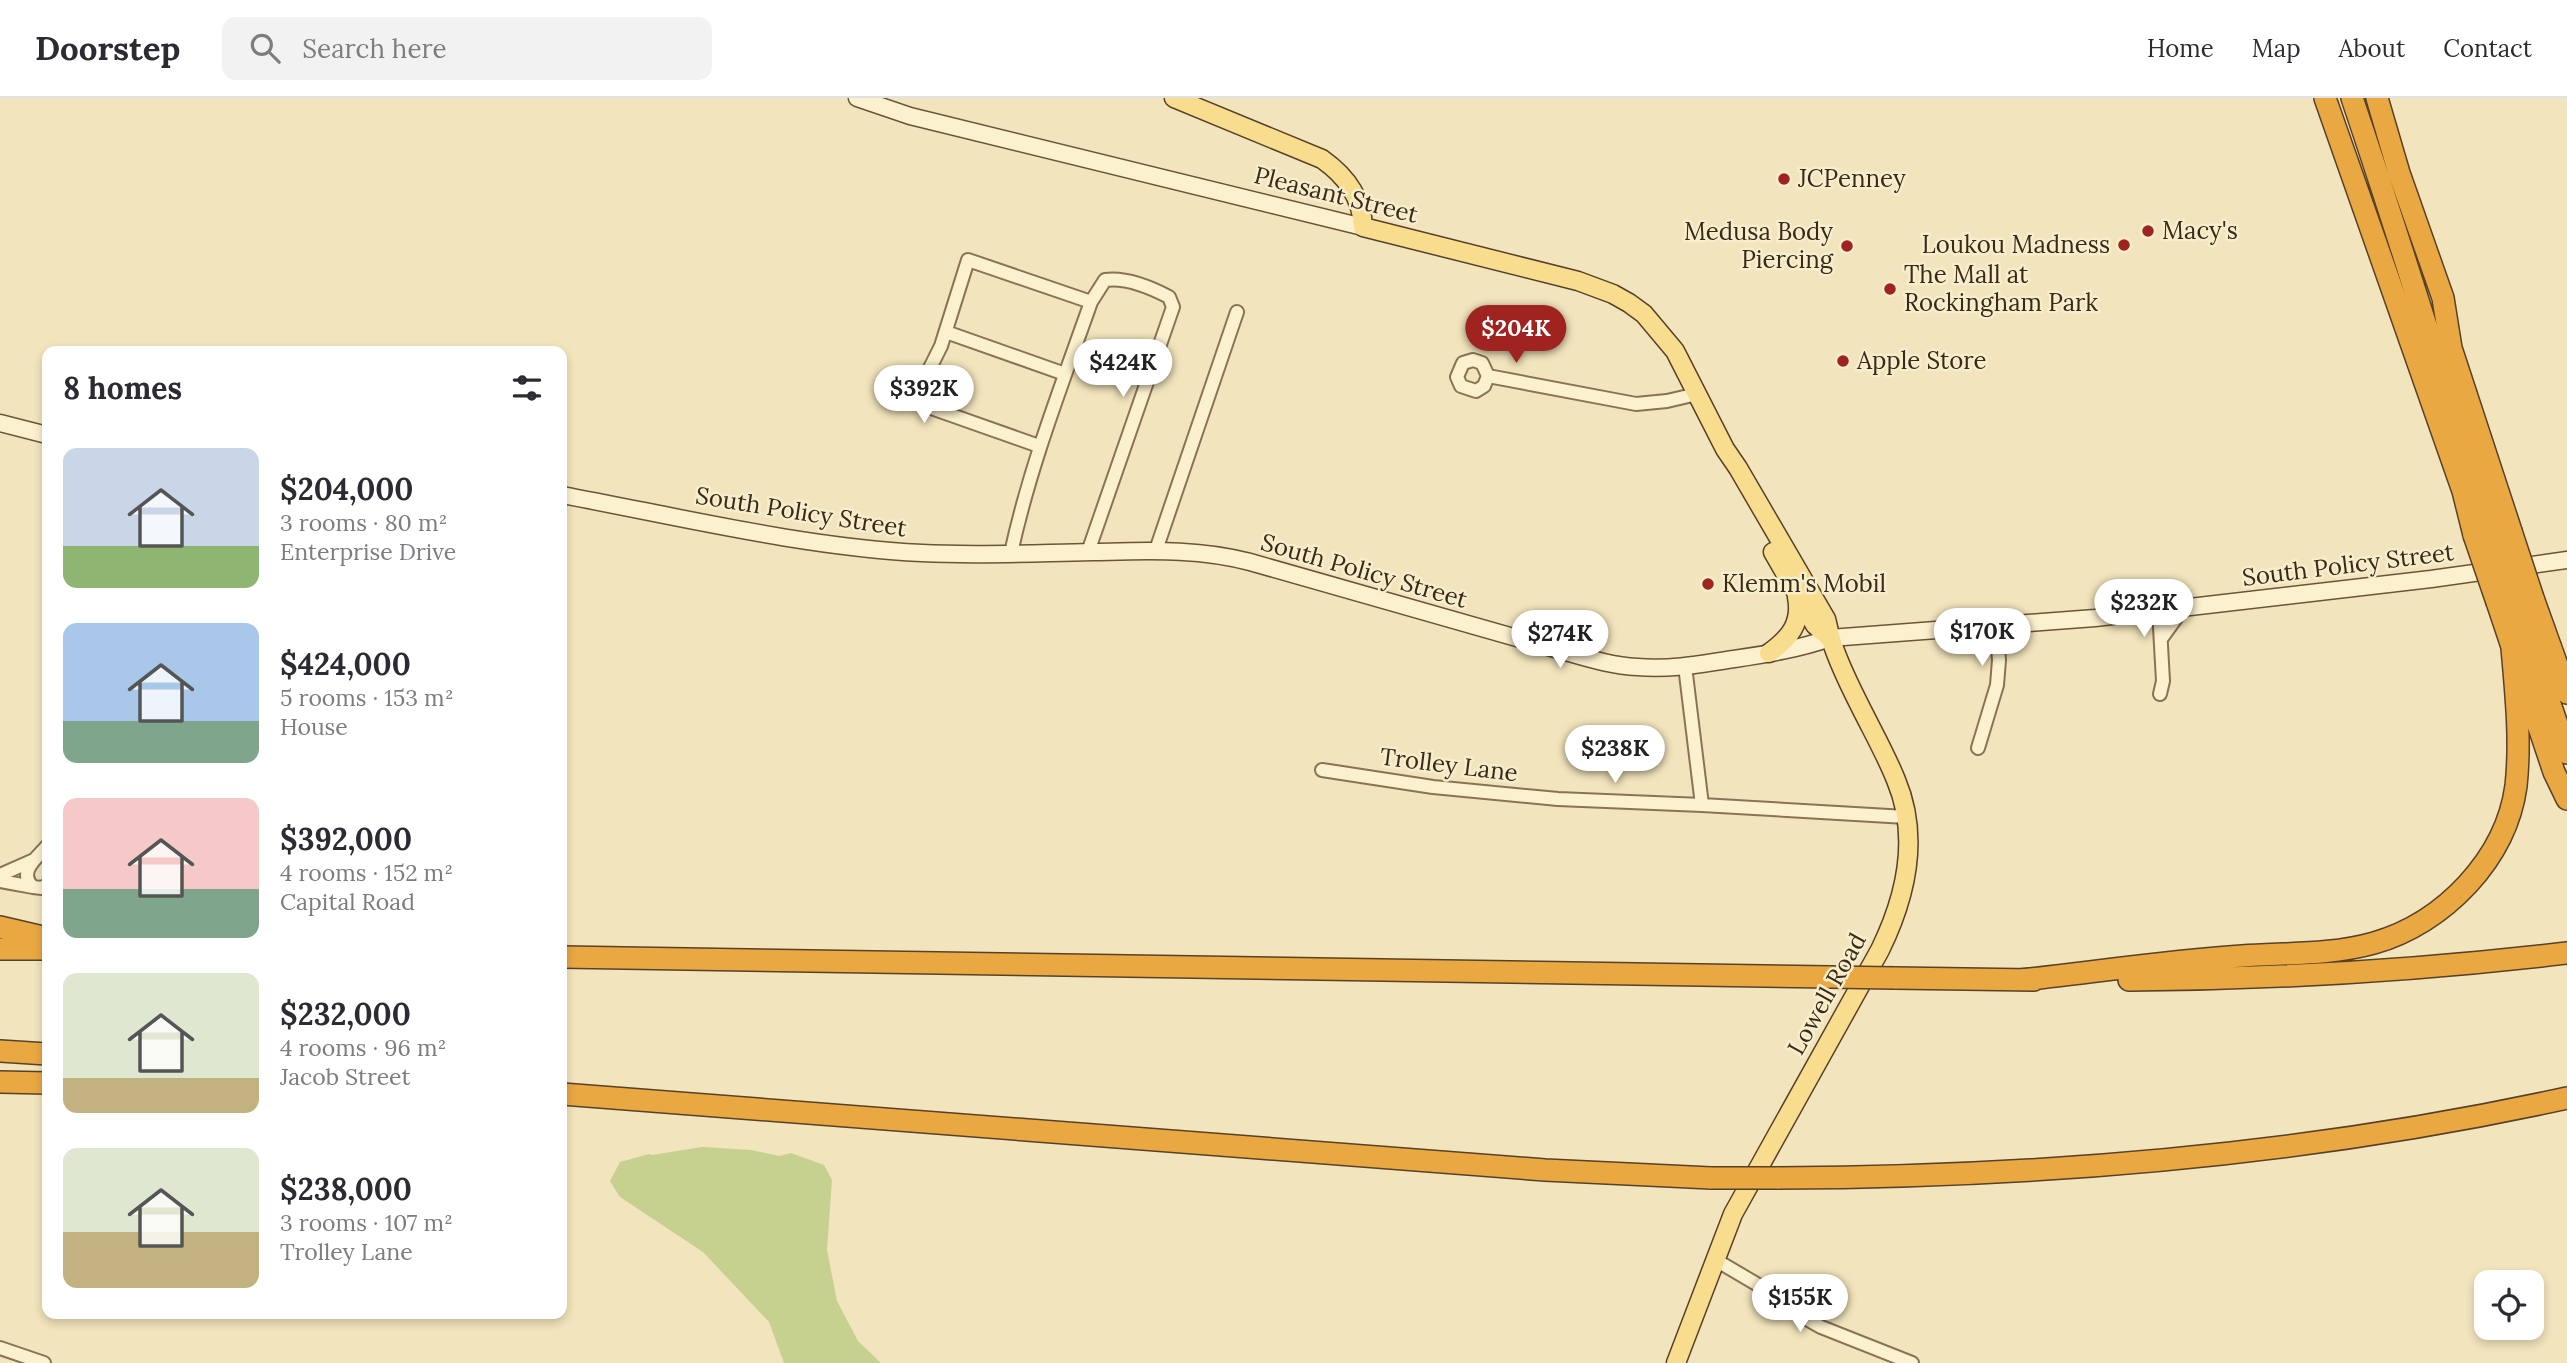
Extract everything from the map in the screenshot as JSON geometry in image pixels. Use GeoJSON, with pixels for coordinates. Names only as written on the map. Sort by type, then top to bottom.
{"type":"FeatureCollection","features":[{"type":"Feature","properties":{"kind":"highway"},"geometry":{"type":"LineString","coordinates":[[2325,98],[2463,491],[2493,533]]}},
{"type":"Feature","properties":{"kind":"highway"},"geometry":{"type":"LineString","coordinates":[[2352,98],[2567,753]]}},
{"type":"Feature","properties":{"kind":"highway"},"geometry":{"type":"LineString","coordinates":[[2377,98],[2399,173],[2443,298],[2451,348],[2493,533],[2515,600],[2567,693]]}},
{"type":"Feature","properties":{"kind":"highway"},"geometry":{"type":"LineString","coordinates":[[2412,278],[2451,348]]}},
{"type":"Feature","properties":{"kind":"highway"},"geometry":{"type":"LineString","coordinates":[[2021,980],[2241,956],[2351,948],[2391,937],[2430,917],[2446,905],[2475,876],[2490,853],[2509,811],[2515,789],[2518,724],[2512,648],[2515,600]]}},
{"type":"Feature","properties":{"kind":"highway"},"geometry":{"type":"LineString","coordinates":[[2512,648],[2554,772],[2567,799]]}},
{"type":"Feature","properties":{"kind":"highway"},"geometry":{"type":"LineString","coordinates":[[0,927],[42,937]]}},
{"type":"Feature","properties":{"kind":"highway"},"geometry":{"type":"LineString","coordinates":[[0,949],[42,949]]}},
{"type":"Feature","properties":{"kind":"highway"},"geometry":{"type":"LineString","coordinates":[[567,957],[2127,981],[2284,976],[2439,966],[2567,953]]}},
{"type":"Feature","properties":{"kind":"highway"},"geometry":{"type":"LineString","coordinates":[[0,1051],[42,1054]]}},
{"type":"Feature","properties":{"kind":"highway"},"geometry":{"type":"LineString","coordinates":[[0,1082],[42,1083]]}},
{"type":"Feature","properties":{"kind":"highway"},"geometry":{"type":"LineString","coordinates":[[567,1094],[1545,1170],[1711,1178],[1893,1178],[2110,1165],[2382,1132],[2567,1098]]}},
{"type":"Feature","properties":{"kind":"highway"},"geometry":{"type":"LineString","coordinates":[[567,1102],[694,1106]]}},
{"type":"Feature","properties":{"kind":"main road"},"geometry":{"type":"LineString","coordinates":[[1174,98],[1322,159],[1341,174],[1355,194],[1363,210],[1363,227]]}},
{"type":"Feature","properties":{"kind":"main road","name":"Pleasant Street"},"geometry":{"type":"LineString","coordinates":[[1363,227],[1578,281],[1613,294],[1644,314],[1675,351],[1725,449],[1826,619],[1830,638]]}},
{"type":"Feature","properties":{"kind":"main road","name":"Pleasant Street"},"geometry":{"type":"LineString","coordinates":[[1725,449],[1727,471],[1797,597],[1815,625],[1830,638]]}},
{"type":"Feature","properties":{"kind":"main road"},"geometry":{"type":"LineString","coordinates":[[1769,653],[1782,644],[1794,629],[1798,618],[1797,597]]}},
{"type":"Feature","properties":{"kind":"main road","name":"Lowell Road"},"geometry":{"type":"LineString","coordinates":[[1676,1363],[1714,1259],[1744,1192],[1887,935],[1905,884],[1908,845],[1906,817],[1897,782],[1845,676],[1830,638]]}},
{"type":"Feature","properties":{"kind":"street","name":"Pleasant Street"},"geometry":{"type":"LineString","coordinates":[[857,98],[910,116],[1363,227]]}},
{"type":"Feature","properties":{"kind":"street"},"geometry":{"type":"LineString","coordinates":[[1039,446],[944,415],[920,404],[918,392],[946,332],[968,260],[1091,302]]}},
{"type":"Feature","properties":{"kind":"street"},"geometry":{"type":"LineString","coordinates":[[1011,553],[1023,496],[1091,302],[1105,280],[1117,279],[1155,289],[1169,297],[1172,307],[1088,552]]}},
{"type":"Feature","properties":{"kind":"street"},"geometry":{"type":"LineString","coordinates":[[1156,550],[1237,312]]}},
{"type":"Feature","properties":{"kind":"street"},"geometry":{"type":"LineString","coordinates":[[946,332],[1065,374]]}},
{"type":"Feature","properties":{"kind":"street"},"geometry":{"type":"LineString","coordinates":[[1488,376],[1636,404],[1698,394]]}},
{"type":"Feature","properties":{"kind":"street"},"geometry":{"type":"LineString","coordinates":[[0,423],[42,434]]}},
{"type":"Feature","properties":{"kind":"street","name":"South Policy Street"},"geometry":{"type":"LineString","coordinates":[[567,496],[835,545],[922,553],[1156,550],[1226,556],[1609,663],[1650,668],[1685,666],[1769,653],[1808,646],[1830,638],[1996,626],[2159,610],[2431,579],[2567,560]]}},
{"type":"Feature","properties":{"kind":"street"},"geometry":{"type":"LineString","coordinates":[[2161,639],[2184,607]]}},
{"type":"Feature","properties":{"kind":"street"},"geometry":{"type":"LineString","coordinates":[[2159,610],[2163,681],[2160,694]]}},
{"type":"Feature","properties":{"kind":"street"},"geometry":{"type":"LineString","coordinates":[[1978,748],[1997,685],[1999,660],[1996,626]]}},
{"type":"Feature","properties":{"kind":"street"},"geometry":{"type":"LineString","coordinates":[[1685,666],[1702,804]]}},
{"type":"Feature","properties":{"kind":"street","name":"Trolley Lane"},"geometry":{"type":"LineString","coordinates":[[1322,770],[1433,787],[1558,800],[1702,804],[1906,817]]}},
{"type":"Feature","properties":{"kind":"street"},"geometry":{"type":"LineString","coordinates":[[33,887],[27,880],[26,873],[42,851]]}},
{"type":"Feature","properties":{"kind":"street"},"geometry":{"type":"LineString","coordinates":[[0,875],[34,860]]}},
{"type":"Feature","properties":{"kind":"street"},"geometry":{"type":"LineString","coordinates":[[0,881],[42,888]]}},
{"type":"Feature","properties":{"kind":"street"},"geometry":{"type":"LineString","coordinates":[[1714,1259],[1777,1296],[1821,1327],[1912,1363]]}},
{"type":"Feature","properties":{"kind":"street"},"geometry":{"type":"LineString","coordinates":[[0,1348],[44,1363]]}},
{"type":"Feature","properties":{"kind":"green space"},"geometry":{"type":"Polygon","coordinates":[[[702,1147],[751,1150],[779,1156],[791,1153],[824,1165],[832,1180],[827,1250],[837,1301],[858,1341],[881,1363],[784,1363],[769,1322],[703,1252],[620,1197],[610,1181],[620,1162],[649,1154],[702,1147]]]}},
{"type":"Feature","properties":{"kind":"place","name":"JCPenney"},"geometry":{"type":"Point","coordinates":[1784,179]}},
{"type":"Feature","properties":{"kind":"place","name":"Macy's"},"geometry":{"type":"Point","coordinates":[2148,231]}},
{"type":"Feature","properties":{"kind":"place","name":"Loukou Madness"},"geometry":{"type":"Point","coordinates":[2124,245]}},
{"type":"Feature","properties":{"kind":"place","name":"Medusa Body Piercing"},"geometry":{"type":"Point","coordinates":[1847,246]}},
{"type":"Feature","properties":{"kind":"place","name":"The Mall at Rockingham Park"},"geometry":{"type":"Point","coordinates":[1890,289]}},
{"type":"Feature","properties":{"kind":"place","name":"Apple Store"},"geometry":{"type":"Point","coordinates":[1843,361]}},
{"type":"Feature","properties":{"kind":"place","name":"Klemm's Mobil"},"geometry":{"type":"Point","coordinates":[1708,584]}}]}
